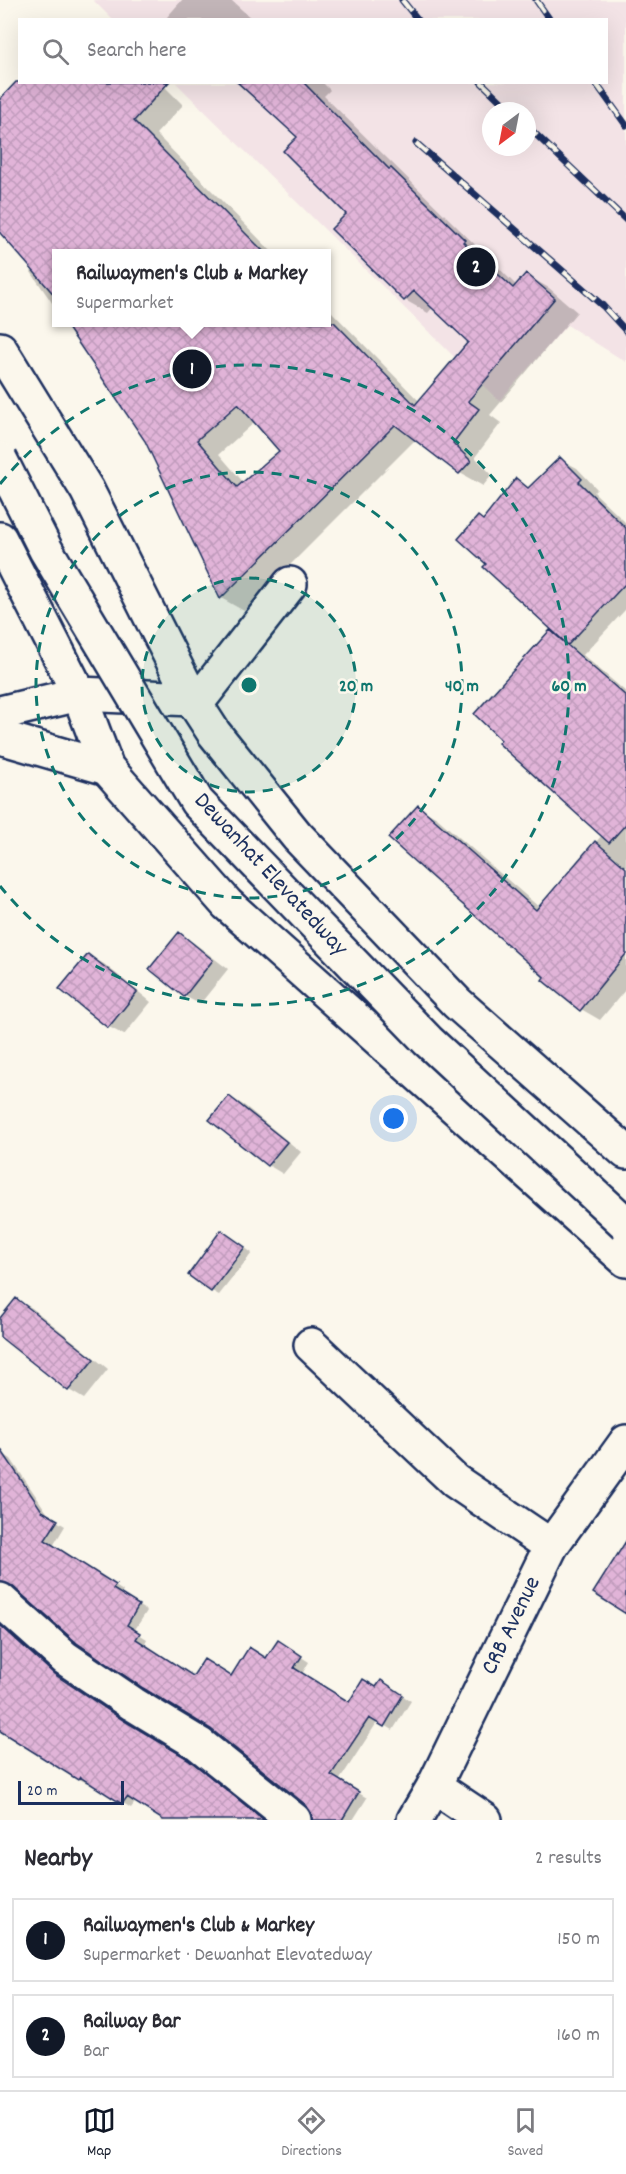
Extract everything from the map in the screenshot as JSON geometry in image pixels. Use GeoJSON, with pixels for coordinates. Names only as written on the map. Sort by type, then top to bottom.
{"type":"FeatureCollection","features":[{"type":"Feature","properties":{"kind":"main road"},"geometry":{"type":"LineString","coordinates":[[0,350],[87,490],[192,699],[214,733],[297,836],[457,1003],[626,1152]]}},
{"type":"Feature","properties":{"kind":"main road","name":"Dewanhat Elevatedway"},"geometry":{"type":"LineString","coordinates":[[0,459],[46,550],[197,802],[428,1041],[626,1224]]}},
{"type":"Feature","properties":{"kind":"main road"},"geometry":{"type":"LineString","coordinates":[[0,539],[79,694],[108,768],[228,904],[626,1260]]}},
{"type":"Feature","properties":{"kind":"main road"},"geometry":{"type":"LineString","coordinates":[[0,713],[79,694],[192,699],[204,695],[290,584]]}},
{"type":"Feature","properties":{"kind":"main road"},"geometry":{"type":"LineString","coordinates":[[0,737],[108,768]]}},
{"type":"Feature","properties":{"kind":"main road"},"geometry":{"type":"LineString","coordinates":[[311,1345],[455,1481],[551,1546]]}},
{"type":"Feature","properties":{"kind":"main road","name":"CRB Avenue"},"geometry":{"type":"LineString","coordinates":[[414,1820],[434,1785],[551,1546],[626,1442]]}},
{"type":"Feature","properties":{"kind":"main road"},"geometry":{"type":"LineString","coordinates":[[0,1600],[65,1658],[133,1704],[199,1744],[294,1820]]}},
{"type":"Feature","properties":{"kind":"main road"},"geometry":{"type":"LineString","coordinates":[[434,1785],[485,1820]]}},
{"type":"Feature","properties":{"kind":"shaded area"},"geometry":{"type":"Polygon","coordinates":[[[93,0],[626,0],[626,362],[567,325],[499,401],[177,84],[608,84],[608,18],[111,18],[93,0]]]}},
{"type":"Feature","properties":{"kind":"building"},"geometry":{"type":"Polygon","coordinates":[[[16,82],[18,84],[167,84],[134,121],[261,249],[52,249],[52,292],[0,233],[0,99],[16,82]]]}},
{"type":"Feature","properties":{"kind":"building"},"geometry":{"type":"Polygon","coordinates":[[[239,84],[305,84],[389,169],[391,168],[465,240],[463,242],[513,288],[526,273],[555,298],[468,401],[479,409],[453,443],[471,461],[459,474],[395,425],[220,599],[145,441],[67,327],[331,327],[331,322],[334,322],[415,405],[468,342],[414,291],[404,301],[331,229],[346,214],[283,151],[297,137],[239,84]],[[238,404],[197,440],[237,487],[279,451],[238,404]]]}},
{"type":"Feature","properties":{"kind":"building"},"geometry":{"type":"Polygon","coordinates":[[[560,457],[582,479],[579,482],[626,528],[626,583],[568,645],[483,567],[486,564],[458,539],[478,516],[483,520],[516,478],[528,488],[560,457]]]}},
{"type":"Feature","properties":{"kind":"building"},"geometry":{"type":"Polygon","coordinates":[[[550,630],[626,696],[626,824],[609,843],[498,743],[501,740],[474,714],[550,630]]]}},
{"type":"Feature","properties":{"kind":"building"},"geometry":{"type":"Polygon","coordinates":[[[418,805],[536,910],[595,841],[626,868],[626,954],[580,1011],[542,980],[544,977],[388,838],[418,805]]]}},
{"type":"Feature","properties":{"kind":"building"},"geometry":{"type":"Polygon","coordinates":[[[179,932],[213,960],[184,997],[149,969],[179,932]]]}},
{"type":"Feature","properties":{"kind":"building"},"geometry":{"type":"Polygon","coordinates":[[[88,954],[137,992],[108,1028],[59,989],[88,954]]]}},
{"type":"Feature","properties":{"kind":"building"},"geometry":{"type":"Polygon","coordinates":[[[229,1096],[287,1142],[267,1166],[209,1120],[229,1096]]]}},
{"type":"Feature","properties":{"kind":"building"},"geometry":{"type":"Polygon","coordinates":[[[221,1230],[245,1247],[211,1292],[188,1275],[221,1230]]]}},
{"type":"Feature","properties":{"kind":"building"},"geometry":{"type":"Polygon","coordinates":[[[16,1298],[94,1359],[68,1391],[0,1337],[0,1318],[16,1298]]]}},
{"type":"Feature","properties":{"kind":"building"},"geometry":{"type":"Polygon","coordinates":[[[0,1448],[42,1511],[58,1520],[45,1540],[116,1585],[113,1589],[139,1605],[127,1625],[140,1633],[136,1639],[193,1676],[204,1659],[231,1676],[249,1647],[266,1658],[278,1640],[302,1656],[294,1668],[349,1702],[363,1679],[376,1687],[381,1680],[403,1695],[384,1727],[369,1718],[331,1775],[359,1792],[342,1820],[312,1820],[306,1805],[211,1729],[143,1688],[77,1643],[12,1586],[0,1582],[0,1448]]]}},
{"type":"Feature","properties":{"kind":"building"},"geometry":{"type":"Polygon","coordinates":[[[626,1541],[626,1614],[593,1593],[626,1541]]]}},
{"type":"Feature","properties":{"kind":"building"},"geometry":{"type":"Polygon","coordinates":[[[0,1625],[54,1674],[123,1720],[188,1759],[264,1820],[163,1820],[127,1797],[122,1804],[80,1777],[78,1780],[0,1731],[0,1625]]]}},
{"type":"Feature","properties":{"kind":"railway"},"geometry":{"type":"LineString","coordinates":[[402,0],[416,18]]}},
{"type":"Feature","properties":{"kind":"railway"},"geometry":{"type":"LineString","coordinates":[[536,0],[549,18]]}},
{"type":"Feature","properties":{"kind":"railway"},"geometry":{"type":"LineString","coordinates":[[483,84],[502,102]]}},
{"type":"Feature","properties":{"kind":"railway"},"geometry":{"type":"LineString","coordinates":[[596,84],[626,125]]}},
{"type":"Feature","properties":{"kind":"railway"},"geometry":{"type":"LineString","coordinates":[[536,135],[626,220]]}},
{"type":"Feature","properties":{"kind":"railway"},"geometry":{"type":"LineString","coordinates":[[416,143],[603,306],[626,331]]}},
{"type":"Feature","properties":{"kind":"place","name":"Railway Bar"},"geometry":{"type":"Point","coordinates":[476,267]}},
{"type":"Feature","properties":{"kind":"place","name":"Railwaymen's Club & Markey"},"geometry":{"type":"Point","coordinates":[192,369]}}]}
